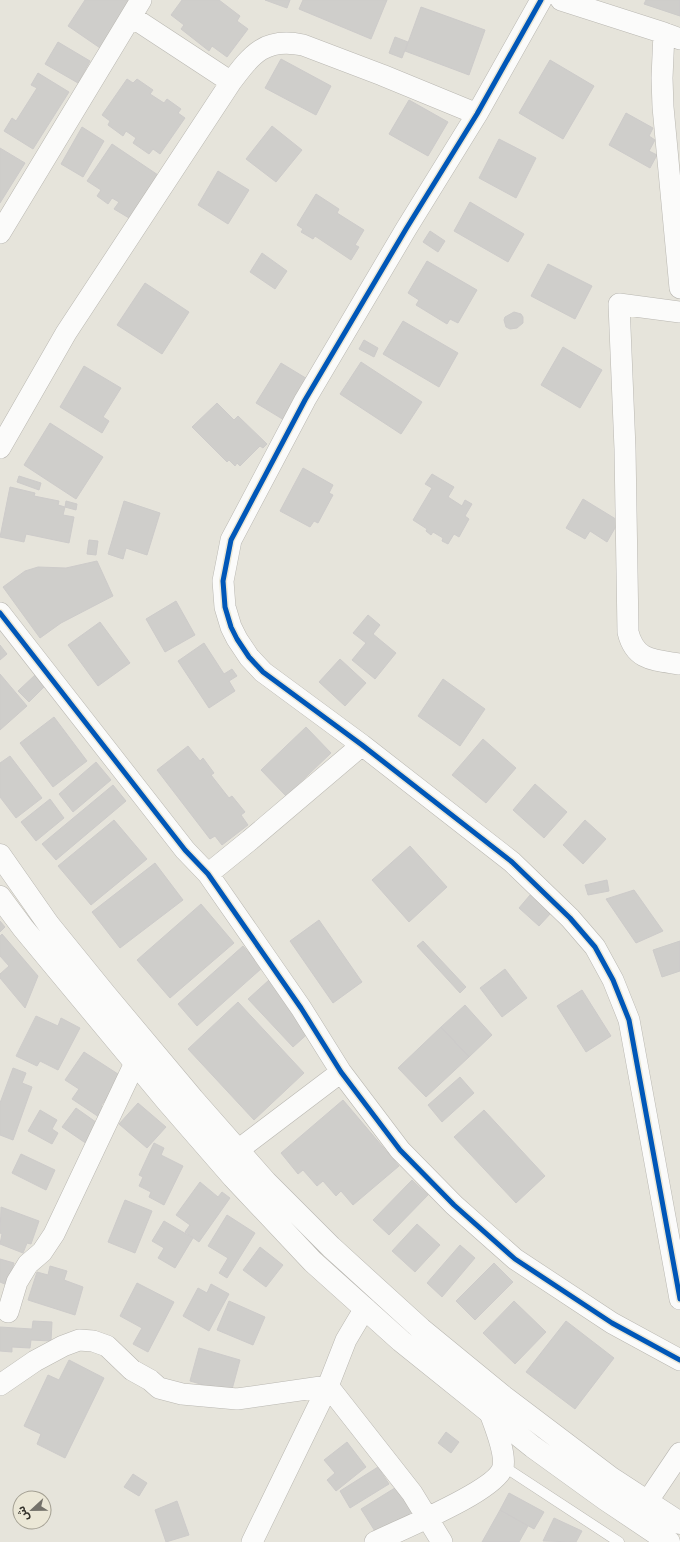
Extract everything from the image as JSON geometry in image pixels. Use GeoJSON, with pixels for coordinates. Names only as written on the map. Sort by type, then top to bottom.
{"type":"FeatureCollection","features":[{"type":"Feature","properties":{"kind":"main road"},"geometry":{"type":"LineString","coordinates":[[0,855],[49,925],[100,988],[266,1182],[331,1247],[421,1329],[504,1397],[611,1478],[680,1523]]}},
{"type":"Feature","properties":{"kind":"main road"},"geometry":{"type":"LineString","coordinates":[[0,897],[135,1063],[233,1177],[313,1262],[401,1341],[539,1452],[604,1499],[669,1542]]}},
{"type":"Feature","properties":{"kind":"street"},"geometry":{"type":"LineString","coordinates":[[541,0],[477,114],[406,228],[305,400],[231,540],[223,581],[225,607],[231,627],[248,657],[263,672],[362,745],[512,862],[570,918],[595,947],[613,980],[629,1020],[680,1299]]}},
{"type":"Feature","properties":{"kind":"street"},"geometry":{"type":"LineString","coordinates":[[561,0],[614,8],[672,36],[662,78],[663,107],[680,288]]}},
{"type":"Feature","properties":{"kind":"street"},"geometry":{"type":"LineString","coordinates":[[0,233],[136,9],[231,82]]}},
{"type":"Feature","properties":{"kind":"street"},"geometry":{"type":"LineString","coordinates":[[0,448],[66,333],[231,82],[249,59],[261,50],[271,45],[289,42],[303,45],[382,75],[477,114]]}},
{"type":"Feature","properties":{"kind":"street"},"geometry":{"type":"LineString","coordinates":[[680,312],[619,304],[626,449],[628,632],[630,642],[637,652],[643,656],[654,660],[680,664]]}},
{"type":"Feature","properties":{"kind":"street"},"geometry":{"type":"LineString","coordinates":[[0,613],[185,850],[208,874],[301,1008],[341,1072],[400,1150],[454,1205],[515,1258],[612,1323],[680,1360]]}},
{"type":"Feature","properties":{"kind":"street"},"geometry":{"type":"LineString","coordinates":[[208,874],[362,745]]}},
{"type":"Feature","properties":{"kind":"street"},"geometry":{"type":"LineString","coordinates":[[8,1312],[17,1282],[28,1264],[42,1252],[54,1234],[135,1063]]}},
{"type":"Feature","properties":{"kind":"street"},"geometry":{"type":"LineString","coordinates":[[238,1150],[341,1072]]}},
{"type":"Feature","properties":{"kind":"street"},"geometry":{"type":"LineString","coordinates":[[252,1542],[328,1386],[346,1340],[365,1308]]}},
{"type":"Feature","properties":{"kind":"street"},"geometry":{"type":"LineString","coordinates":[[0,1385],[35,1361],[63,1346],[79,1340],[93,1341],[107,1346],[132,1370],[160,1388],[182,1394],[236,1399],[328,1386]]}},
{"type":"Feature","properties":{"kind":"street"},"geometry":{"type":"LineString","coordinates":[[328,1386],[412,1493],[442,1542]]}},
{"type":"Feature","properties":{"kind":"street"},"geometry":{"type":"LineString","coordinates":[[374,1542],[461,1501],[481,1489],[500,1474],[503,1466],[503,1453],[490,1413]]}},
{"type":"Feature","properties":{"kind":"street"},"geometry":{"type":"LineString","coordinates":[[647,1502],[680,1453]]}},
{"type":"Feature","properties":{"kind":"lane"},"geometry":{"type":"LineString","coordinates":[[503,1466],[619,1542]]}},
{"type":"Feature","properties":{"kind":"building"},"geometry":{"type":"Polygon","coordinates":[[[85,0],[136,0],[103,50],[68,26],[85,0]]]}},
{"type":"Feature","properties":{"kind":"building"},"geometry":{"type":"Polygon","coordinates":[[[182,0],[219,0],[240,16],[237,21],[248,29],[227,57],[212,46],[209,51],[181,29],[184,25],[171,15],[182,0]]]}},
{"type":"Feature","properties":{"kind":"building"},"geometry":{"type":"Polygon","coordinates":[[[265,0],[290,0],[287,8],[265,0]]]}},
{"type":"Feature","properties":{"kind":"building"},"geometry":{"type":"Polygon","coordinates":[[[303,0],[387,0],[371,39],[299,9],[303,0]]]}},
{"type":"Feature","properties":{"kind":"building"},"geometry":{"type":"Polygon","coordinates":[[[646,0],[680,0],[680,16],[644,4],[646,0]]]}},
{"type":"Feature","properties":{"kind":"building"},"geometry":{"type":"Polygon","coordinates":[[[421,7],[485,30],[469,75],[405,51],[421,7]]]}},
{"type":"Feature","properties":{"kind":"building"},"geometry":{"type":"Polygon","coordinates":[[[395,37],[408,42],[402,58],[389,53],[395,37]]]}},
{"type":"Feature","properties":{"kind":"building"},"geometry":{"type":"Polygon","coordinates":[[[58,42],[90,61],[78,83],[45,64],[58,42]]]}},
{"type":"Feature","properties":{"kind":"building"},"geometry":{"type":"Polygon","coordinates":[[[281,59],[331,86],[316,115],[265,88],[281,59]]]}},
{"type":"Feature","properties":{"kind":"building"},"geometry":{"type":"Polygon","coordinates":[[[550,60],[594,86],[563,139],[519,113],[550,60]]]}},
{"type":"Feature","properties":{"kind":"building"},"geometry":{"type":"Polygon","coordinates":[[[38,73],[69,92],[33,149],[4,131],[12,118],[16,121],[37,88],[31,85],[38,73]]]}},
{"type":"Feature","properties":{"kind":"building"},"geometry":{"type":"Polygon","coordinates":[[[127,79],[133,83],[137,79],[153,90],[150,94],[164,103],[167,99],[181,109],[178,113],[185,118],[160,154],[153,149],[149,154],[133,143],[136,138],[126,131],[123,136],[108,125],[110,121],[102,115],[127,79]]]}},
{"type":"Feature","properties":{"kind":"building"},"geometry":{"type":"Polygon","coordinates":[[[409,100],[448,122],[428,156],[389,134],[409,100]]]}},
{"type":"Feature","properties":{"kind":"building"},"geometry":{"type":"Polygon","coordinates":[[[626,113],[653,128],[649,136],[655,140],[649,151],[657,155],[650,168],[609,145],[626,113]]]}},
{"type":"Feature","properties":{"kind":"building"},"geometry":{"type":"Polygon","coordinates":[[[272,126],[302,150],[276,182],[246,159],[272,126]]]}},
{"type":"Feature","properties":{"kind":"building"},"geometry":{"type":"Polygon","coordinates":[[[82,127],[104,141],[83,177],[61,164],[82,127]]]}},
{"type":"Feature","properties":{"kind":"building"},"geometry":{"type":"Polygon","coordinates":[[[499,139],[536,158],[516,198],[479,178],[499,139]]]}},
{"type":"Feature","properties":{"kind":"building"},"geometry":{"type":"Polygon","coordinates":[[[112,144],[158,175],[129,218],[114,209],[119,202],[112,198],[108,204],[97,196],[101,190],[87,181],[112,144]]]}},
{"type":"Feature","properties":{"kind":"building"},"geometry":{"type":"Polygon","coordinates":[[[0,148],[25,163],[0,203],[0,148]]]}},
{"type":"Feature","properties":{"kind":"building"},"geometry":{"type":"Polygon","coordinates":[[[218,171],[249,190],[228,224],[198,205],[218,171]]]}},
{"type":"Feature","properties":{"kind":"building"},"geometry":{"type":"Polygon","coordinates":[[[316,194],[339,209],[337,213],[364,230],[355,245],[359,247],[351,260],[315,236],[313,239],[301,232],[303,229],[297,225],[316,194]]]}},
{"type":"Feature","properties":{"kind":"building"},"geometry":{"type":"Polygon","coordinates":[[[470,202],[524,234],[508,262],[454,231],[470,202]]]}},
{"type":"Feature","properties":{"kind":"building"},"geometry":{"type":"Polygon","coordinates":[[[430,231],[445,241],[438,252],[423,242],[430,231]]]}},
{"type":"Feature","properties":{"kind":"building"},"geometry":{"type":"Polygon","coordinates":[[[262,253],[287,271],[275,289],[250,272],[262,253]]]}},
{"type":"Feature","properties":{"kind":"building"},"geometry":{"type":"Polygon","coordinates":[[[427,261],[477,290],[458,323],[450,319],[447,324],[416,305],[419,300],[408,293],[427,261]]]}},
{"type":"Feature","properties":{"kind":"building"},"geometry":{"type":"Polygon","coordinates":[[[548,264],[592,286],[575,319],[531,296],[548,264]]]}},
{"type":"Feature","properties":{"kind":"building"},"geometry":{"type":"Polygon","coordinates":[[[145,283],[189,312],[162,354],[117,325],[145,283]]]}},
{"type":"Feature","properties":{"kind":"building"},"geometry":{"type":"Polygon","coordinates":[[[514,312],[521,314],[523,317],[523,323],[517,328],[510,329],[506,327],[504,320],[505,317],[514,312]]]}},
{"type":"Feature","properties":{"kind":"building"},"geometry":{"type":"Polygon","coordinates":[[[403,321],[458,353],[439,387],[383,354],[403,321]]]}},
{"type":"Feature","properties":{"kind":"building"},"geometry":{"type":"Polygon","coordinates":[[[364,340],[378,348],[374,357],[359,349],[364,340]]]}},
{"type":"Feature","properties":{"kind":"building"},"geometry":{"type":"Polygon","coordinates":[[[563,347],[602,370],[580,408],[541,385],[563,347]]]}},
{"type":"Feature","properties":{"kind":"building"},"geometry":{"type":"Polygon","coordinates":[[[361,362],[422,402],[401,434],[340,394],[361,362]]]}},
{"type":"Feature","properties":{"kind":"building"},"geometry":{"type":"Polygon","coordinates":[[[281,363],[309,380],[284,420],[256,403],[281,363]]]}},
{"type":"Feature","properties":{"kind":"building"},"geometry":{"type":"Polygon","coordinates":[[[84,366],[121,388],[103,417],[109,421],[102,433],[60,407],[84,366]]]}},
{"type":"Feature","properties":{"kind":"building"},"geometry":{"type":"Polygon","coordinates":[[[217,403],[234,420],[238,416],[267,444],[263,448],[260,446],[240,466],[237,463],[235,466],[229,460],[227,462],[192,427],[217,403]]]}},
{"type":"Feature","properties":{"kind":"building"},"geometry":{"type":"Polygon","coordinates":[[[50,423],[103,457],[76,499],[24,465],[50,423]]]}},
{"type":"Feature","properties":{"kind":"building"},"geometry":{"type":"Polygon","coordinates":[[[303,468],[333,485],[329,493],[333,495],[318,523],[314,521],[310,527],[280,511],[303,468]]]}},
{"type":"Feature","properties":{"kind":"building"},"geometry":{"type":"Polygon","coordinates":[[[432,474],[454,487],[448,497],[462,506],[465,500],[472,504],[465,516],[469,519],[459,537],[454,534],[448,544],[442,541],[443,538],[433,532],[431,535],[426,531],[427,529],[413,520],[432,488],[425,484],[432,474]]]}},
{"type":"Feature","properties":{"kind":"building"},"geometry":{"type":"Polygon","coordinates":[[[19,476],[41,483],[39,490],[17,482],[19,476]]]}},
{"type":"Feature","properties":{"kind":"building"},"geometry":{"type":"Polygon","coordinates":[[[10,487],[35,493],[34,496],[59,501],[58,505],[65,507],[63,515],[74,517],[69,543],[26,534],[24,542],[0,537],[10,487]]]}},
{"type":"Feature","properties":{"kind":"building"},"geometry":{"type":"Polygon","coordinates":[[[583,499],[619,521],[607,542],[590,531],[585,539],[566,528],[583,499]]]}},
{"type":"Feature","properties":{"kind":"building"},"geometry":{"type":"Polygon","coordinates":[[[66,501],[77,504],[76,510],[65,507],[66,501]]]}},
{"type":"Feature","properties":{"kind":"building"},"geometry":{"type":"Polygon","coordinates":[[[124,501],[160,513],[147,555],[126,548],[123,559],[108,554],[124,501]]]}},
{"type":"Feature","properties":{"kind":"building"},"geometry":{"type":"Polygon","coordinates":[[[89,540],[98,541],[96,555],[87,554],[89,540]]]}},
{"type":"Feature","properties":{"kind":"building"},"geometry":{"type":"Polygon","coordinates":[[[97,561],[113,596],[61,623],[40,638],[3,587],[25,571],[38,567],[66,568],[97,561]]]}},
{"type":"Feature","properties":{"kind":"building"},"geometry":{"type":"Polygon","coordinates":[[[176,601],[195,635],[165,652],[146,619],[176,601]]]}},
{"type":"Feature","properties":{"kind":"building"},"geometry":{"type":"Polygon","coordinates":[[[368,615],[380,625],[373,634],[396,653],[375,679],[352,660],[366,643],[353,633],[368,615]]]}},
{"type":"Feature","properties":{"kind":"building"},"geometry":{"type":"Polygon","coordinates":[[[100,622],[130,663],[98,686],[68,645],[100,622]]]}},
{"type":"Feature","properties":{"kind":"building"},"geometry":{"type":"Polygon","coordinates":[[[204,643],[224,674],[232,669],[237,676],[229,681],[235,691],[209,708],[178,661],[204,643]]]}},
{"type":"Feature","properties":{"kind":"building"},"geometry":{"type":"Polygon","coordinates":[[[0,645],[7,654],[0,660],[0,645]]]}},
{"type":"Feature","properties":{"kind":"building"},"geometry":{"type":"Polygon","coordinates":[[[340,659],[366,683],[345,706],[319,682],[340,659]]]}},
{"type":"Feature","properties":{"kind":"building"},"geometry":{"type":"Polygon","coordinates":[[[0,674],[27,706],[0,730],[0,674]]]}},
{"type":"Feature","properties":{"kind":"building"},"geometry":{"type":"Polygon","coordinates":[[[35,675],[45,686],[29,702],[18,691],[35,675]]]}},
{"type":"Feature","properties":{"kind":"building"},"geometry":{"type":"Polygon","coordinates":[[[443,679],[485,709],[460,746],[418,716],[443,679]]]}},
{"type":"Feature","properties":{"kind":"building"},"geometry":{"type":"Polygon","coordinates":[[[54,717],[87,761],[53,787],[20,743],[54,717]]]}},
{"type":"Feature","properties":{"kind":"building"},"geometry":{"type":"Polygon","coordinates":[[[306,727],[331,753],[286,796],[261,770],[306,727]]]}},
{"type":"Feature","properties":{"kind":"building"},"geometry":{"type":"Polygon","coordinates":[[[483,739],[516,768],[486,803],[452,775],[483,739]]]}},
{"type":"Feature","properties":{"kind":"building"},"geometry":{"type":"Polygon","coordinates":[[[188,746],[200,761],[203,758],[214,773],[211,775],[229,798],[232,796],[245,812],[241,815],[248,825],[222,845],[215,836],[210,839],[157,770],[188,746]]]}},
{"type":"Feature","properties":{"kind":"building"},"geometry":{"type":"Polygon","coordinates":[[[10,756],[42,798],[16,818],[0,797],[0,763],[10,756]]]}},
{"type":"Feature","properties":{"kind":"building"},"geometry":{"type":"Polygon","coordinates":[[[96,762],[111,780],[73,812],[59,794],[96,762]]]}},
{"type":"Feature","properties":{"kind":"building"},"geometry":{"type":"Polygon","coordinates":[[[535,784],[567,812],[544,838],[513,810],[535,784]]]}},
{"type":"Feature","properties":{"kind":"building"},"geometry":{"type":"Polygon","coordinates":[[[113,785],[126,801],[56,860],[42,844],[113,785]]]}},
{"type":"Feature","properties":{"kind":"building"},"geometry":{"type":"Polygon","coordinates":[[[50,799],[64,818],[36,841],[21,822],[50,799]]]}},
{"type":"Feature","properties":{"kind":"building"},"geometry":{"type":"Polygon","coordinates":[[[114,820],[147,859],[91,905],[58,866],[114,820]]]}},
{"type":"Feature","properties":{"kind":"building"},"geometry":{"type":"Polygon","coordinates":[[[585,820],[606,839],[583,864],[563,845],[585,820]]]}},
{"type":"Feature","properties":{"kind":"building"},"geometry":{"type":"Polygon","coordinates":[[[410,846],[447,887],[409,922],[372,880],[410,846]]]}},
{"type":"Feature","properties":{"kind":"building"},"geometry":{"type":"Polygon","coordinates":[[[155,863],[183,900],[120,948],[92,912],[155,863]]]}},
{"type":"Feature","properties":{"kind":"building"},"geometry":{"type":"Polygon","coordinates":[[[607,880],[609,891],[588,895],[585,885],[607,880]]]}},
{"type":"Feature","properties":{"kind":"building"},"geometry":{"type":"Polygon","coordinates":[[[634,890],[663,931],[636,943],[606,899],[634,890]]]}},
{"type":"Feature","properties":{"kind":"building"},"geometry":{"type":"Polygon","coordinates":[[[530,895],[551,913],[539,926],[519,908],[530,895]]]}},
{"type":"Feature","properties":{"kind":"building"},"geometry":{"type":"Polygon","coordinates":[[[201,904],[234,943],[170,998],[137,960],[201,904]]]}},
{"type":"Feature","properties":{"kind":"building"},"geometry":{"type":"Polygon","coordinates":[[[319,920],[362,982],[333,1003],[290,941],[319,920]]]}},
{"type":"Feature","properties":{"kind":"building"},"geometry":{"type":"Polygon","coordinates":[[[0,921],[5,927],[0,932],[0,921]]]}},
{"type":"Feature","properties":{"kind":"building"},"geometry":{"type":"Polygon","coordinates":[[[2,934],[38,976],[25,1008],[0,978],[0,974],[9,966],[0,956],[0,936],[2,934]]]}},
{"type":"Feature","properties":{"kind":"building"},"geometry":{"type":"Polygon","coordinates":[[[423,941],[466,987],[460,993],[417,946],[423,941]]]}},
{"type":"Feature","properties":{"kind":"building"},"geometry":{"type":"Polygon","coordinates":[[[680,941],[680,971],[662,977],[653,950],[680,941]]]}},
{"type":"Feature","properties":{"kind":"building"},"geometry":{"type":"Polygon","coordinates":[[[243,946],[262,968],[197,1026],[178,1004],[243,946]]]}},
{"type":"Feature","properties":{"kind":"building"},"geometry":{"type":"Polygon","coordinates":[[[505,969],[527,998],[502,1017],[480,988],[505,969]]]}},
{"type":"Feature","properties":{"kind":"building"},"geometry":{"type":"Polygon","coordinates":[[[269,980],[313,1029],[293,1047],[248,999],[269,980]]]}},
{"type":"Feature","properties":{"kind":"building"},"geometry":{"type":"Polygon","coordinates":[[[582,990],[611,1036],[586,1052],[557,1006],[582,990]]]}},
{"type":"Feature","properties":{"kind":"building"},"geometry":{"type":"Polygon","coordinates":[[[238,1002],[304,1073],[254,1120],[188,1049],[238,1002]]]}},
{"type":"Feature","properties":{"kind":"building"},"geometry":{"type":"Polygon","coordinates":[[[465,1005],[492,1035],[469,1057],[441,1027],[465,1005]]]}},
{"type":"Feature","properties":{"kind":"building"},"geometry":{"type":"Polygon","coordinates":[[[36,1016],[58,1026],[61,1018],[80,1028],[58,1070],[40,1061],[37,1066],[16,1056],[36,1016]]]}},
{"type":"Feature","properties":{"kind":"building"},"geometry":{"type":"Polygon","coordinates":[[[441,1027],[469,1057],[426,1097],[398,1068],[441,1027]]]}},
{"type":"Feature","properties":{"kind":"building"},"geometry":{"type":"Polygon","coordinates":[[[84,1052],[121,1076],[101,1106],[107,1110],[102,1119],[72,1099],[79,1089],[65,1080],[84,1052]]]}},
{"type":"Feature","properties":{"kind":"building"},"geometry":{"type":"Polygon","coordinates":[[[13,1068],[26,1073],[22,1083],[32,1087],[13,1140],[0,1135],[0,1103],[13,1068]]]}},
{"type":"Feature","properties":{"kind":"building"},"geometry":{"type":"Polygon","coordinates":[[[460,1077],[474,1093],[442,1122],[428,1105],[460,1077]]]}},
{"type":"Feature","properties":{"kind":"building"},"geometry":{"type":"Polygon","coordinates":[[[343,1100],[399,1166],[353,1205],[341,1191],[336,1196],[323,1181],[317,1186],[303,1170],[298,1174],[281,1153],[343,1100]]]}},
{"type":"Feature","properties":{"kind":"building"},"geometry":{"type":"Polygon","coordinates":[[[138,1103],[166,1127],[147,1148],[119,1124],[138,1103]]]}},
{"type":"Feature","properties":{"kind":"building"},"geometry":{"type":"Polygon","coordinates":[[[76,1108],[100,1125],[87,1144],[62,1127],[76,1108]]]}},
{"type":"Feature","properties":{"kind":"building"},"geometry":{"type":"Polygon","coordinates":[[[40,1110],[57,1120],[52,1129],[58,1133],[52,1144],[28,1131],[40,1110]]]}},
{"type":"Feature","properties":{"kind":"building"},"geometry":{"type":"Polygon","coordinates":[[[484,1110],[545,1176],[516,1203],[454,1137],[484,1110]]]}},
{"type":"Feature","properties":{"kind":"building"},"geometry":{"type":"Polygon","coordinates":[[[154,1143],[164,1148],[161,1155],[183,1166],[164,1205],[149,1197],[151,1192],[139,1186],[143,1177],[139,1175],[154,1143]]]}},
{"type":"Feature","properties":{"kind":"building"},"geometry":{"type":"Polygon","coordinates":[[[21,1154],[55,1170],[46,1190],[12,1173],[21,1154]]]}},
{"type":"Feature","properties":{"kind":"building"},"geometry":{"type":"Polygon","coordinates":[[[412,1180],[428,1195],[389,1235],[373,1220],[412,1180]]]}},
{"type":"Feature","properties":{"kind":"building"},"geometry":{"type":"Polygon","coordinates":[[[200,1182],[218,1197],[222,1192],[230,1198],[199,1242],[185,1232],[190,1225],[176,1215],[200,1182]]]}},
{"type":"Feature","properties":{"kind":"building"},"geometry":{"type":"Polygon","coordinates":[[[125,1200],[152,1211],[135,1253],[108,1242],[125,1200]]]}},
{"type":"Feature","properties":{"kind":"building"},"geometry":{"type":"Polygon","coordinates":[[[1,1207],[39,1221],[31,1244],[27,1243],[23,1253],[0,1244],[2,1234],[0,1233],[1,1207]]]}},
{"type":"Feature","properties":{"kind":"building"},"geometry":{"type":"Polygon","coordinates":[[[227,1215],[255,1233],[227,1278],[219,1273],[228,1258],[208,1246],[227,1215]]]}},
{"type":"Feature","properties":{"kind":"building"},"geometry":{"type":"Polygon","coordinates":[[[164,1221],[193,1238],[175,1268],[158,1258],[164,1248],[152,1241],[164,1221]]]}},
{"type":"Feature","properties":{"kind":"building"},"geometry":{"type":"Polygon","coordinates":[[[417,1224],[440,1245],[415,1272],[392,1251],[417,1224]]]}},
{"type":"Feature","properties":{"kind":"building"},"geometry":{"type":"Polygon","coordinates":[[[460,1245],[475,1258],[442,1297],[427,1283],[460,1245]]]}},
{"type":"Feature","properties":{"kind":"building"},"geometry":{"type":"Polygon","coordinates":[[[260,1247],[283,1265],[266,1287],[243,1270],[260,1247]]]}},
{"type":"Feature","properties":{"kind":"building"},"geometry":{"type":"Polygon","coordinates":[[[0,1259],[14,1263],[7,1285],[0,1282],[0,1259]]]}},
{"type":"Feature","properties":{"kind":"building"},"geometry":{"type":"Polygon","coordinates":[[[494,1263],[513,1282],[475,1320],[456,1301],[494,1263]]]}},
{"type":"Feature","properties":{"kind":"building"},"geometry":{"type":"Polygon","coordinates":[[[50,1266],[67,1271],[64,1280],[83,1287],[75,1315],[28,1300],[37,1272],[48,1275],[50,1266]]]}},
{"type":"Feature","properties":{"kind":"building"},"geometry":{"type":"Polygon","coordinates":[[[137,1283],[174,1302],[148,1352],[133,1344],[142,1328],[120,1316],[137,1283]]]}},
{"type":"Feature","properties":{"kind":"building"},"geometry":{"type":"Polygon","coordinates":[[[211,1284],[229,1294],[209,1331],[183,1316],[198,1288],[207,1293],[211,1284]]]}},
{"type":"Feature","properties":{"kind":"building"},"geometry":{"type":"Polygon","coordinates":[[[229,1301],[265,1317],[253,1345],[217,1330],[229,1301]]]}},
{"type":"Feature","properties":{"kind":"building"},"geometry":{"type":"Polygon","coordinates":[[[514,1301],[546,1332],[515,1364],[483,1333],[514,1301]]]}},
{"type":"Feature","properties":{"kind":"building"},"geometry":{"type":"Polygon","coordinates":[[[33,1321],[52,1322],[51,1341],[31,1340],[30,1348],[12,1347],[12,1352],[0,1351],[0,1327],[32,1329],[33,1321]]]}},
{"type":"Feature","properties":{"kind":"building"},"geometry":{"type":"Polygon","coordinates":[[[566,1321],[614,1358],[575,1409],[526,1372],[566,1321]]]}},
{"type":"Feature","properties":{"kind":"building"},"geometry":{"type":"Polygon","coordinates":[[[199,1348],[240,1360],[231,1393],[190,1381],[199,1348]]]}},
{"type":"Feature","properties":{"kind":"building"},"geometry":{"type":"Polygon","coordinates":[[[69,1360],[104,1378],[65,1458],[37,1444],[41,1434],[24,1426],[48,1375],[59,1380],[69,1360]]]}},
{"type":"Feature","properties":{"kind":"building"},"geometry":{"type":"Polygon","coordinates":[[[446,1432],[459,1442],[451,1453],[438,1443],[446,1432]]]}},
{"type":"Feature","properties":{"kind":"building"},"geometry":{"type":"Polygon","coordinates":[[[347,1442],[366,1467],[336,1491],[327,1480],[335,1473],[324,1460],[347,1442]]]}},
{"type":"Feature","properties":{"kind":"building"},"geometry":{"type":"Polygon","coordinates":[[[378,1467],[389,1484],[350,1508],[340,1491],[378,1467]]]}},
{"type":"Feature","properties":{"kind":"building"},"geometry":{"type":"Polygon","coordinates":[[[133,1474],[147,1483],[139,1496],[124,1487],[133,1474]]]}},
{"type":"Feature","properties":{"kind":"building"},"geometry":{"type":"Polygon","coordinates":[[[398,1486],[415,1513],[378,1536],[361,1509],[398,1486]]]}},
{"type":"Feature","properties":{"kind":"building"},"geometry":{"type":"Polygon","coordinates":[[[509,1493],[544,1512],[534,1529],[500,1510],[509,1493]]]}},
{"type":"Feature","properties":{"kind":"building"},"geometry":{"type":"Polygon","coordinates":[[[177,1501],[189,1535],[166,1542],[155,1510],[177,1501]]]}},
{"type":"Feature","properties":{"kind":"building"},"geometry":{"type":"Polygon","coordinates":[[[500,1510],[528,1526],[519,1542],[482,1542],[500,1510]]]}},
{"type":"Feature","properties":{"kind":"building"},"geometry":{"type":"Polygon","coordinates":[[[554,1518],[582,1531],[576,1542],[543,1541],[554,1518]]]}},
{"type":"Feature","properties":{"kind":"cycle path"},"geometry":{"type":"LineString","coordinates":[[541,0],[477,114],[406,229],[305,400],[231,540],[223,581],[225,607],[231,627],[237,639],[249,657],[263,672],[362,745],[512,862],[570,918],[595,947],[613,980],[629,1020],[680,1299]]}},
{"type":"Feature","properties":{"kind":"cycle path"},"geometry":{"type":"LineString","coordinates":[[0,613],[185,850],[208,874],[301,1008],[341,1072],[400,1150],[454,1205],[515,1259],[612,1323],[680,1360]]}}]}
